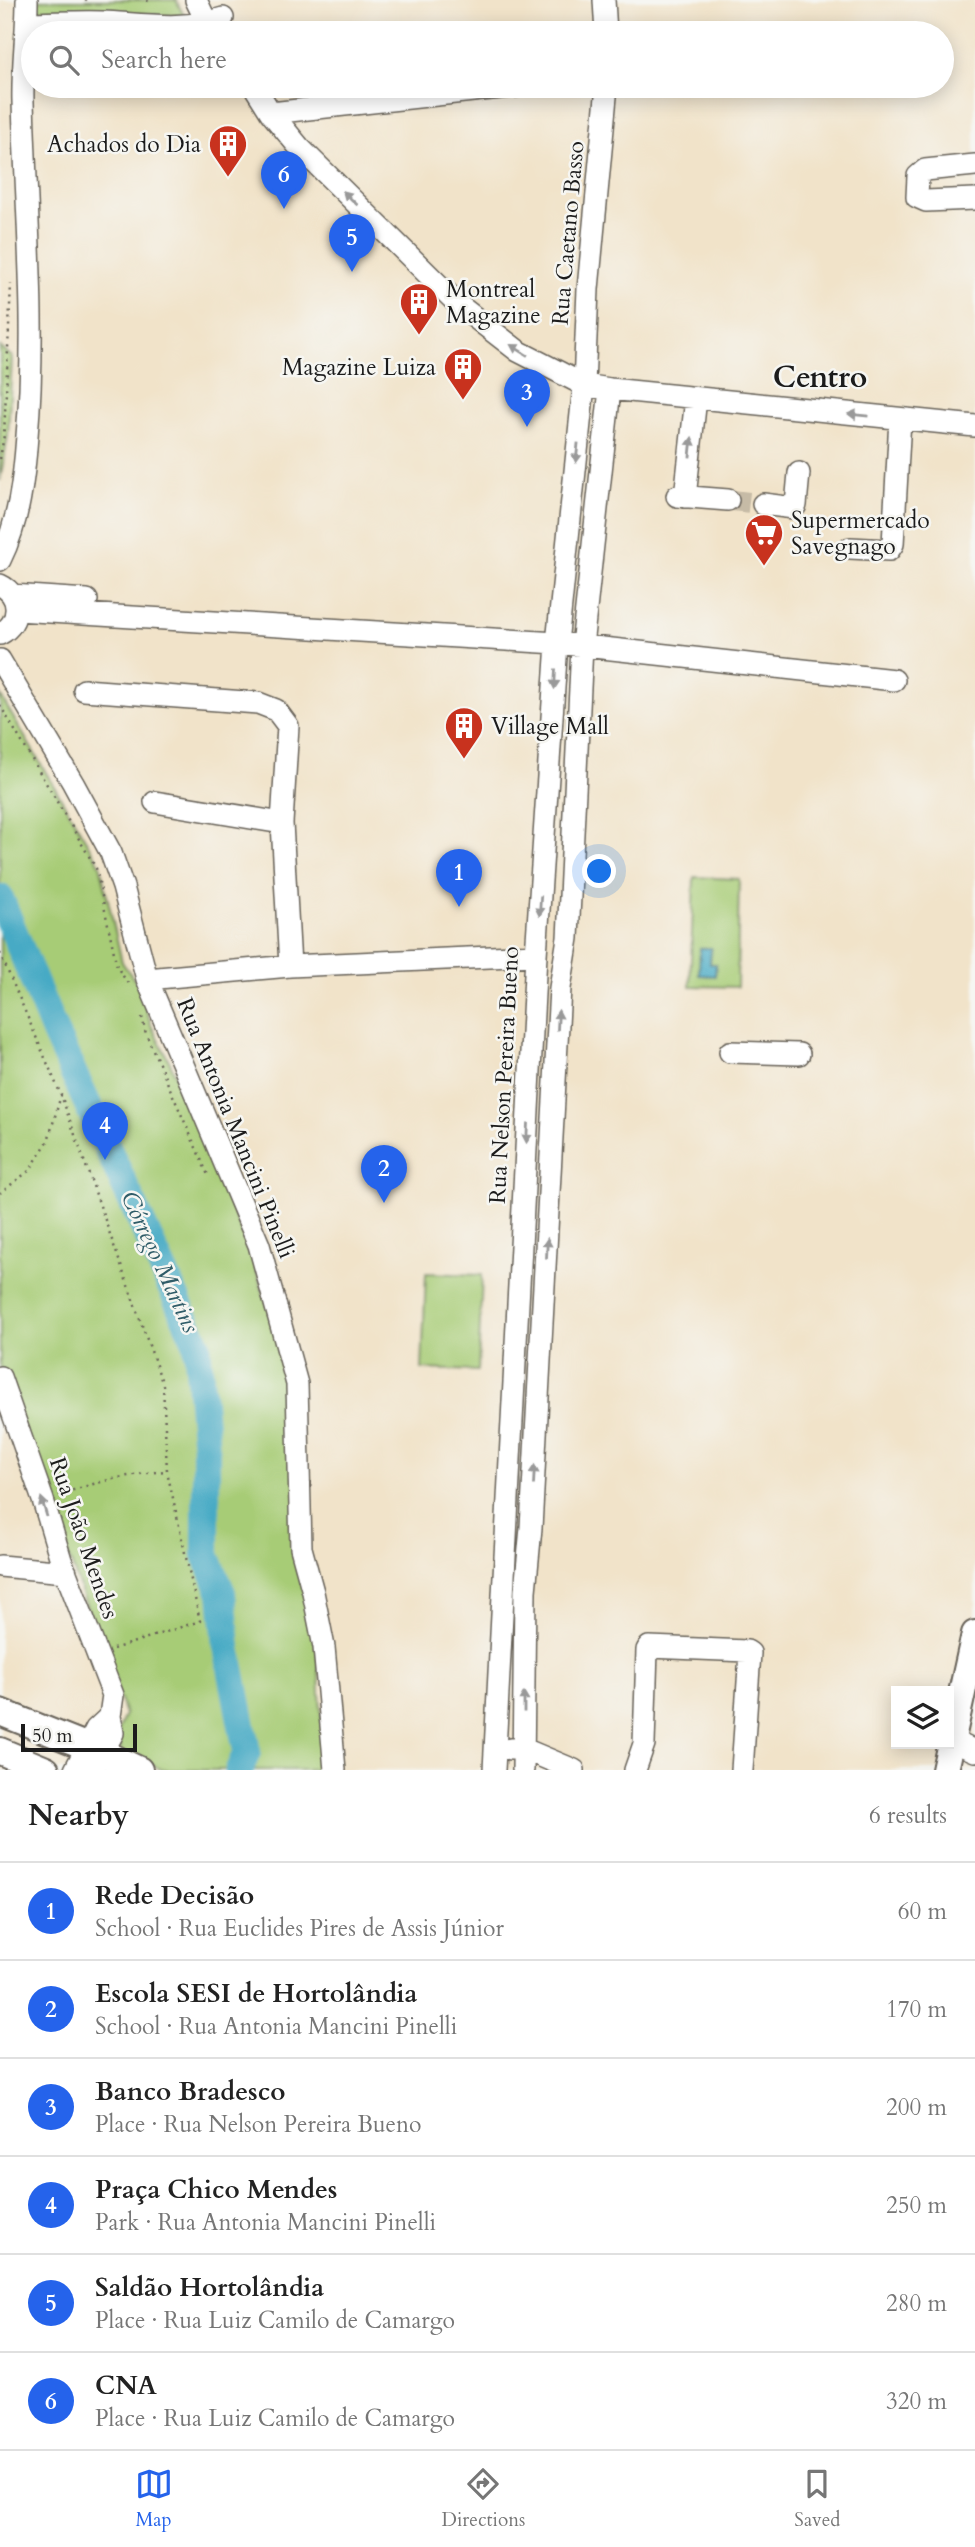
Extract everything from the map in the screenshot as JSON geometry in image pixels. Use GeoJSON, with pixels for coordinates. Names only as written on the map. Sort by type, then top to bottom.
{"type":"FeatureCollection","features":[{"type":"Feature","properties":{"kind":"main road"},"geometry":{"type":"LineString","coordinates":[[945,1770],[963,1746],[975,1634]]}},
{"type":"Feature","properties":{"kind":"main road"},"geometry":{"type":"LineString","coordinates":[[0,1712],[90,1760],[139,1770]]}},
{"type":"Feature","properties":{"kind":"main road"},"geometry":{"type":"LineString","coordinates":[[0,1751],[46,1770]]}},
{"type":"Feature","properties":{"kind":"street"},"geometry":{"type":"LineString","coordinates":[[27,0],[27,21]]}},
{"type":"Feature","properties":{"kind":"street"},"geometry":{"type":"LineString","coordinates":[[196,0],[219,21]]}},
{"type":"Feature","properties":{"kind":"street"},"geometry":{"type":"LineString","coordinates":[[604,0],[605,21]]}},
{"type":"Feature","properties":{"kind":"street"},"geometry":{"type":"LineString","coordinates":[[0,560],[6,548],[23,485],[31,394],[31,303],[23,98]]}},
{"type":"Feature","properties":{"kind":"street"},"geometry":{"type":"LineString","coordinates":[[262,98],[299,147],[460,306],[518,351],[584,385],[975,426]]}},
{"type":"Feature","properties":{"kind":"street"},"geometry":{"type":"LineString","coordinates":[[271,113],[409,98]]}},
{"type":"Feature","properties":{"kind":"street","name":"Rua Caetano Basso"},"geometry":{"type":"LineString","coordinates":[[584,385],[584,337],[606,98]]}},
{"type":"Feature","properties":{"kind":"street"},"geometry":{"type":"LineString","coordinates":[[975,165],[925,170],[918,176],[917,197],[926,201],[975,199]]}},
{"type":"Feature","properties":{"kind":"street","name":"Rua Nelson Pereira Bueno"},"geometry":{"type":"LineString","coordinates":[[495,1759],[536,955],[558,638],[584,385]]}},
{"type":"Feature","properties":{"kind":"street"},"geometry":{"type":"LineString","coordinates":[[523,1760],[524,1591],[532,1515],[560,988],[568,938],[582,646],[610,389]]}},
{"type":"Feature","properties":{"kind":"street"},"geometry":{"type":"LineString","coordinates":[[696,398],[681,496],[728,500]]}},
{"type":"Feature","properties":{"kind":"street"},"geometry":{"type":"LineString","coordinates":[[850,548],[889,550],[893,544],[900,419]]}},
{"type":"Feature","properties":{"kind":"street"},"geometry":{"type":"LineString","coordinates":[[763,504],[794,508],[799,473]]}},
{"type":"Feature","properties":{"kind":"street"},"geometry":{"type":"LineString","coordinates":[[0,634],[12,625],[10,597],[558,638],[582,646],[894,680]]}},
{"type":"Feature","properties":{"kind":"street","name":"Rua Antonia Mancini Pinelli"},"geometry":{"type":"LineString","coordinates":[[0,660],[111,853],[123,887],[141,986],[259,1245],[297,1384],[300,1548],[313,1591],[324,1647],[335,1770]]}},
{"type":"Feature","properties":{"kind":"street"},"geometry":{"type":"LineString","coordinates":[[84,690],[258,703],[276,710],[288,726],[282,823],[290,966]]}},
{"type":"Feature","properties":{"kind":"street"},"geometry":{"type":"LineString","coordinates":[[155,802],[282,823]]}},
{"type":"Feature","properties":{"kind":"street"},"geometry":{"type":"LineString","coordinates":[[141,986],[290,966],[536,955]]}},
{"type":"Feature","properties":{"kind":"street"},"geometry":{"type":"LineString","coordinates":[[730,1052],[799,1054]]}},
{"type":"Feature","properties":{"kind":"street","name":"Rua João Mendes"},"geometry":{"type":"LineString","coordinates":[[0,1377],[66,1572],[113,1695],[110,1716],[96,1729],[90,1760]]}},
{"type":"Feature","properties":{"kind":"street"},"geometry":{"type":"LineString","coordinates":[[0,1566],[66,1572]]}},
{"type":"Feature","properties":{"kind":"street"},"geometry":{"type":"LineString","coordinates":[[635,1770],[644,1744],[649,1647],[750,1653],[742,1770]]}},
{"type":"Feature","properties":{"kind":"street"},"geometry":{"type":"LineString","coordinates":[[495,1759],[523,1760],[574,1770]]}},
{"type":"Feature","properties":{"kind":"path"},"geometry":{"type":"LineString","coordinates":[[0,705],[96,868],[117,967],[141,986]]}},
{"type":"Feature","properties":{"kind":"path"},"geometry":{"type":"LineString","coordinates":[[0,953],[61,1095],[163,1385],[167,1471],[200,1621],[111,1650]]}},
{"type":"Feature","properties":{"kind":"path"},"geometry":{"type":"LineString","coordinates":[[141,1013],[146,1034],[212,1184]]}},
{"type":"Feature","properties":{"kind":"path"},"geometry":{"type":"LineString","coordinates":[[0,1192],[30,1170],[48,1141],[61,1095]]}},
{"type":"Feature","properties":{"kind":"path"},"geometry":{"type":"LineString","coordinates":[[43,1500],[90,1484],[136,1473],[167,1471]]}},
{"type":"Feature","properties":{"kind":"green space"},"geometry":{"type":"Polygon","coordinates":[[[30,0],[176,0],[184,16],[30,10],[30,0]]]}},
{"type":"Feature","properties":{"kind":"green space"},"geometry":{"type":"Polygon","coordinates":[[[0,347],[12,357],[8,436],[0,481],[0,347]]]}},
{"type":"Feature","properties":{"kind":"green space"},"geometry":{"type":"Polygon","coordinates":[[[0,695],[100,864],[122,962],[140,988],[151,1025],[171,1065],[251,1254],[292,1382],[319,1673],[324,1770],[163,1770],[121,1752],[119,1730],[125,1714],[0,1364],[0,695]]]}},
{"type":"Feature","properties":{"kind":"green space"},"geometry":{"type":"Polygon","coordinates":[[[694,877],[739,879],[737,987],[690,986],[694,877]]]}},
{"type":"Feature","properties":{"kind":"green space"},"geometry":{"type":"Polygon","coordinates":[[[426,1273],[482,1275],[478,1371],[422,1369],[426,1273]]]}},
{"type":"Feature","properties":{"kind":"water"},"geometry":{"type":"Polygon","coordinates":[[[700,948],[711,948],[710,964],[716,964],[715,976],[699,975],[700,948]]]}},
{"type":"Feature","properties":{"kind":"waterway","name":"Córrego Martins"},"geometry":{"type":"LineString","coordinates":[[0,898],[56,1035],[197,1344],[206,1449],[206,1555],[222,1593],[227,1647],[247,1752],[239,1770]]}},
{"type":"Feature","properties":{"kind":"tunnel"},"geometry":{"type":"LineString","coordinates":[[728,500],[763,504]]}},
{"type":"Feature","properties":{"kind":"place","name":"Achados do Dia"},"geometry":{"type":"Point","coordinates":[228,178]}},
{"type":"Feature","properties":{"kind":"place","name":"CNA"},"geometry":{"type":"Point","coordinates":[284,209]}},
{"type":"Feature","properties":{"kind":"place","name":"Saldão Hortolândia"},"geometry":{"type":"Point","coordinates":[352,272]}},
{"type":"Feature","properties":{"kind":"place","name":"Montreal Magazine"},"geometry":{"type":"Point","coordinates":[419,336]}},
{"type":"Feature","properties":{"kind":"place","name":"Magazine Luiza"},"geometry":{"type":"Point","coordinates":[463,401]}},
{"type":"Feature","properties":{"kind":"place","name":"Banco Bradesco"},"geometry":{"type":"Point","coordinates":[527,427]}},
{"type":"Feature","properties":{"kind":"place","name":"Supermercado Savegnago"},"geometry":{"type":"Point","coordinates":[764,567]}},
{"type":"Feature","properties":{"kind":"place","name":"Village Mall"},"geometry":{"type":"Point","coordinates":[464,760]}},
{"type":"Feature","properties":{"kind":"place","name":"Rede Decisão"},"geometry":{"type":"Point","coordinates":[459,907]}},
{"type":"Feature","properties":{"kind":"place","name":"Praça Chico Mendes"},"geometry":{"type":"Point","coordinates":[105,1160]}},
{"type":"Feature","properties":{"kind":"place","name":"Escola SESI de Hortolândia"},"geometry":{"type":"Point","coordinates":[384,1203]}},
{"type":"Feature","properties":{"kind":"district","name":"Centro"},"geometry":{"type":"Point","coordinates":[820,377]}}]}
